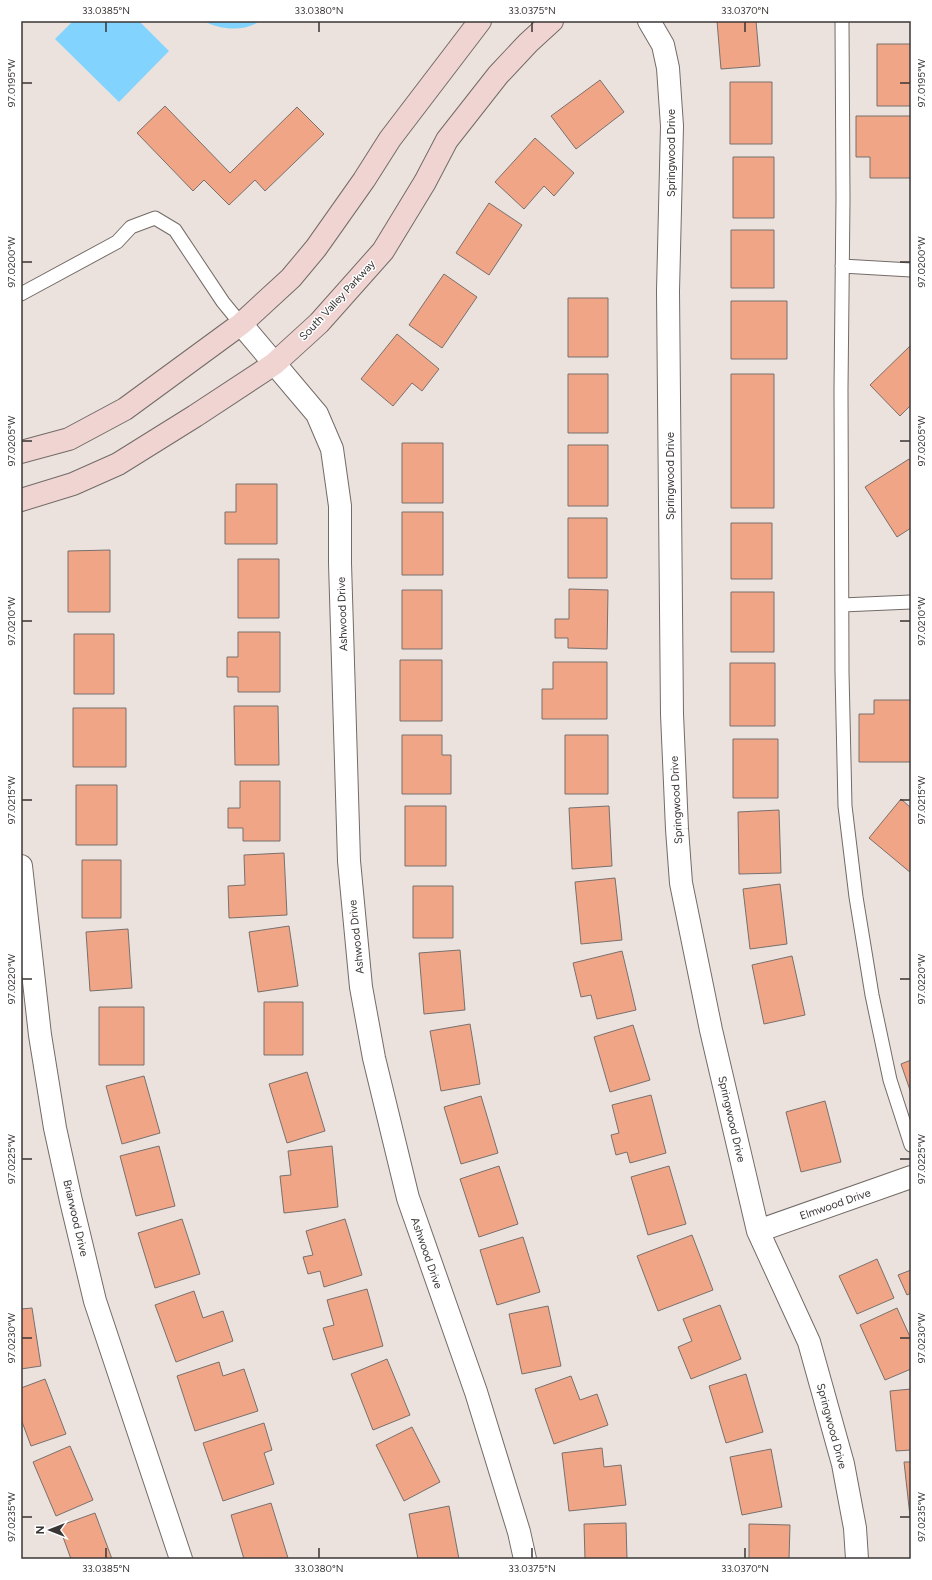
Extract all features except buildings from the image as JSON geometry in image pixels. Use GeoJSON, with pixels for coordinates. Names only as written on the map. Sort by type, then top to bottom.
{"type":"FeatureCollection","features":[{"type":"Feature","properties":{"kind":"main road"},"geometry":{"type":"LineString","coordinates":[[21,452],[69,439],[125,409],[240,324],[291,278],[316,248],[364,180],[390,139],[480,21]]}},
{"type":"Feature","properties":{"kind":"main road","name":"South Valley Parkway"},"geometry":{"type":"LineString","coordinates":[[21,500],[73,484],[118,464],[274,364],[319,323],[383,251],[425,182],[447,140],[498,76],[528,43],[552,21]]}},
{"type":"Feature","properties":{"kind":"street","name":"Springwood Drive"},"geometry":{"type":"LineString","coordinates":[[649,21],[663,45],[668,68],[672,126],[668,291],[672,698],[677,829],[681,875],[711,1030],[758,1230],[809,1342],[843,1464],[856,1528],[857,1559]]}},
{"type":"Feature","properties":{"kind":"street","name":"Ashwood Drive"},"geometry":{"type":"LineString","coordinates":[[240,324],[317,414],[332,449],[340,506],[340,563],[349,861],[362,987],[374,1058],[408,1198],[476,1392],[520,1532],[525,1559]]}},
{"type":"Feature","properties":{"kind":"street","name":"Briarwood Drive"},"geometry":{"type":"LineString","coordinates":[[21,866],[40,1035],[55,1128],[71,1201],[95,1301],[182,1559]]}},
{"type":"Feature","properties":{"kind":"street","name":"Elmwood Drive"},"geometry":{"type":"LineString","coordinates":[[758,1230],[911,1176]]}},
{"type":"Feature","properties":{"kind":"lane"},"geometry":{"type":"LineString","coordinates":[[842,21],[842,605],[845,806],[865,958],[877,1023],[890,1080],[911,1145]]}},
{"type":"Feature","properties":{"kind":"lane"},"geometry":{"type":"LineString","coordinates":[[21,294],[117,242],[131,227],[155,218],[174,230],[223,302],[240,324]]}},
{"type":"Feature","properties":{"kind":"lane"},"geometry":{"type":"LineString","coordinates":[[842,266],[911,270]]}},
{"type":"Feature","properties":{"kind":"lane"},"geometry":{"type":"LineString","coordinates":[[842,605],[911,602]]}},
{"type":"Feature","properties":{"kind":"water"},"geometry":{"type":"Polygon","coordinates":[[[73,21],[139,21],[169,51],[119,102],[55,39],[73,21]]]}},
{"type":"Feature","properties":{"kind":"water"},"geometry":{"type":"Polygon","coordinates":[[[204,21],[260,21],[247,27],[225,28],[204,21]]]}}]}
